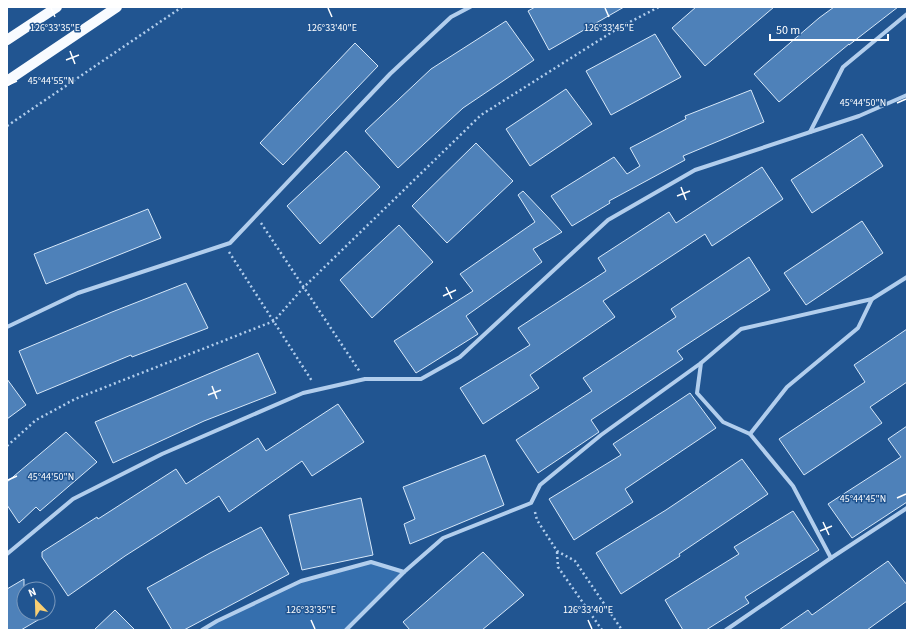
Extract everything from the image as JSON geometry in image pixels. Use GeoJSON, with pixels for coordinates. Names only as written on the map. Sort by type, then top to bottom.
{"type":"FeatureCollection","features":[{"type":"Feature","properties":{"kind":"main road"},"geometry":{"type":"LineString","coordinates":[[7,40],[57,7]]}},
{"type":"Feature","properties":{"kind":"main road"},"geometry":{"type":"LineString","coordinates":[[7,81],[117,7]]}},
{"type":"Feature","properties":{"kind":"street"},"geometry":{"type":"LineString","coordinates":[[7,327],[78,293],[230,243],[390,74],[451,17],[470,7]]}},
{"type":"Feature","properties":{"kind":"street"},"geometry":{"type":"LineString","coordinates":[[810,132],[843,67],[907,14]]}},
{"type":"Feature","properties":{"kind":"street"},"geometry":{"type":"LineString","coordinates":[[7,554],[73,499],[162,454],[303,393],[365,379],[421,379],[460,358],[608,220],[695,170],[858,116],[907,95]]}},
{"type":"Feature","properties":{"kind":"street"},"geometry":{"type":"LineString","coordinates":[[346,630],[404,572],[443,538],[531,503],[540,485],[601,435],[701,363],[741,329],[872,298],[907,277]]}},
{"type":"Feature","properties":{"kind":"street"},"geometry":{"type":"LineString","coordinates":[[750,434],[787,387],[858,328],[872,298]]}},
{"type":"Feature","properties":{"kind":"street"},"geometry":{"type":"LineString","coordinates":[[701,363],[696,393],[723,422],[750,434],[794,486],[831,558]]}},
{"type":"Feature","properties":{"kind":"street"},"geometry":{"type":"LineString","coordinates":[[726,630],[907,508]]}},
{"type":"Feature","properties":{"kind":"street"},"geometry":{"type":"LineString","coordinates":[[202,630],[216,621],[301,581],[371,562],[404,572]]}},
{"type":"Feature","properties":{"kind":"path"},"geometry":{"type":"LineString","coordinates":[[7,126],[182,7]]}},
{"type":"Feature","properties":{"kind":"path"},"geometry":{"type":"LineString","coordinates":[[7,446],[36,420],[74,399],[274,321],[304,287],[481,114],[620,27],[659,7]]}},
{"type":"Feature","properties":{"kind":"path"},"geometry":{"type":"LineString","coordinates":[[256,215],[365,379]]}},
{"type":"Feature","properties":{"kind":"path"},"geometry":{"type":"LineString","coordinates":[[224,245],[318,390]]}},
{"type":"Feature","properties":{"kind":"path"},"geometry":{"type":"LineString","coordinates":[[531,503],[537,520],[557,551],[575,561],[622,630]]}},
{"type":"Feature","properties":{"kind":"path"},"geometry":{"type":"LineString","coordinates":[[557,551],[558,567],[602,630]]}},
{"type":"Feature","properties":{"kind":"shaded area"},"geometry":{"type":"Polygon","coordinates":[[[371,562],[404,572],[346,630],[202,630],[301,581],[371,562]]]}},
{"type":"Feature","properties":{"kind":"building"},"geometry":{"type":"Polygon","coordinates":[[[535,7],[624,7],[549,50],[528,11],[535,7]]]}},
{"type":"Feature","properties":{"kind":"building"},"geometry":{"type":"Polygon","coordinates":[[[696,7],[774,7],[705,66],[672,28],[696,7]]]}},
{"type":"Feature","properties":{"kind":"building"},"geometry":{"type":"Polygon","coordinates":[[[834,7],[898,7],[849,44],[779,102],[754,74],[834,7]]]}},
{"type":"Feature","properties":{"kind":"building"},"geometry":{"type":"Polygon","coordinates":[[[506,21],[534,60],[463,108],[398,168],[365,131],[431,69],[506,21]]]}},
{"type":"Feature","properties":{"kind":"building"},"geometry":{"type":"Polygon","coordinates":[[[655,34],[681,77],[611,115],[586,71],[655,34]]]}},
{"type":"Feature","properties":{"kind":"building"},"geometry":{"type":"Polygon","coordinates":[[[355,43],[378,66],[283,165],[260,143],[355,43]]]}},
{"type":"Feature","properties":{"kind":"building"},"geometry":{"type":"Polygon","coordinates":[[[566,89],[592,124],[530,166],[506,129],[566,89]]]}},
{"type":"Feature","properties":{"kind":"building"},"geometry":{"type":"Polygon","coordinates":[[[751,90],[764,122],[683,156],[685,160],[609,201],[610,203],[572,226],[551,196],[614,157],[627,174],[640,166],[630,148],[686,119],[685,116],[751,90]]]}},
{"type":"Feature","properties":{"kind":"building"},"geometry":{"type":"Polygon","coordinates":[[[862,134],[883,166],[812,213],[791,180],[862,134]]]}},
{"type":"Feature","properties":{"kind":"building"},"geometry":{"type":"Polygon","coordinates":[[[476,143],[513,181],[447,243],[412,206],[476,143]]]}},
{"type":"Feature","properties":{"kind":"building"},"geometry":{"type":"Polygon","coordinates":[[[346,151],[380,187],[320,244],[287,206],[346,151]]]}},
{"type":"Feature","properties":{"kind":"building"},"geometry":{"type":"Polygon","coordinates":[[[762,167],[783,199],[712,246],[705,234],[603,301],[615,317],[530,375],[539,388],[483,424],[460,388],[530,345],[518,328],[606,271],[598,258],[669,212],[676,223],[762,167]]]}},
{"type":"Feature","properties":{"kind":"building"},"geometry":{"type":"Polygon","coordinates":[[[523,191],[562,232],[533,249],[542,262],[466,316],[478,334],[416,373],[394,341],[473,291],[460,274],[535,222],[518,195],[523,191]]]}},
{"type":"Feature","properties":{"kind":"building"},"geometry":{"type":"Polygon","coordinates":[[[148,209],[161,238],[46,284],[34,254],[148,209]]]}},
{"type":"Feature","properties":{"kind":"building"},"geometry":{"type":"Polygon","coordinates":[[[862,221],[883,253],[806,305],[784,273],[862,221]]]}},
{"type":"Feature","properties":{"kind":"building"},"geometry":{"type":"Polygon","coordinates":[[[399,225],[433,262],[372,318],[340,280],[399,225]]]}},
{"type":"Feature","properties":{"kind":"building"},"geometry":{"type":"Polygon","coordinates":[[[749,257],[770,290],[677,351],[683,359],[591,420],[599,432],[538,473],[516,440],[592,391],[583,378],[676,317],[671,309],[749,257]]]}},
{"type":"Feature","properties":{"kind":"building"},"geometry":{"type":"Polygon","coordinates":[[[186,283],[208,328],[132,357],[131,355],[37,394],[19,351],[186,283]]]}},
{"type":"Feature","properties":{"kind":"building"},"geometry":{"type":"Polygon","coordinates":[[[907,329],[907,382],[870,407],[882,423],[804,475],[779,439],[865,382],[854,365],[907,329]]]}},
{"type":"Feature","properties":{"kind":"building"},"geometry":{"type":"Polygon","coordinates":[[[258,353],[276,393],[204,421],[113,463],[95,422],[258,353]]]}},
{"type":"Feature","properties":{"kind":"building"},"geometry":{"type":"Polygon","coordinates":[[[7,379],[26,405],[7,419],[7,379]]]}},
{"type":"Feature","properties":{"kind":"building"},"geometry":{"type":"Polygon","coordinates":[[[690,393],[716,428],[625,489],[633,502],[574,540],[549,499],[621,455],[613,444],[690,393]]]}},
{"type":"Feature","properties":{"kind":"building"},"geometry":{"type":"Polygon","coordinates":[[[338,404],[364,442],[312,476],[302,461],[229,512],[219,496],[125,556],[68,596],[42,557],[42,552],[97,517],[98,519],[176,469],[186,484],[258,438],[266,451],[338,404]]]}},
{"type":"Feature","properties":{"kind":"building"},"geometry":{"type":"Polygon","coordinates":[[[907,426],[907,502],[852,538],[828,504],[901,457],[888,439],[907,426]]]}},
{"type":"Feature","properties":{"kind":"building"},"geometry":{"type":"Polygon","coordinates":[[[66,432],[97,462],[40,511],[36,507],[19,523],[7,505],[7,482],[66,432]]]}},
{"type":"Feature","properties":{"kind":"building"},"geometry":{"type":"Polygon","coordinates":[[[485,455],[504,505],[410,544],[404,524],[415,519],[403,487],[485,455]]]}},
{"type":"Feature","properties":{"kind":"building"},"geometry":{"type":"Polygon","coordinates":[[[742,459],[768,494],[679,554],[680,556],[621,594],[596,553],[666,510],[742,459]]]}},
{"type":"Feature","properties":{"kind":"building"},"geometry":{"type":"Polygon","coordinates":[[[361,498],[373,555],[302,570],[289,515],[361,498]]]}},
{"type":"Feature","properties":{"kind":"building"},"geometry":{"type":"Polygon","coordinates":[[[793,511],[819,550],[745,597],[749,603],[706,630],[683,630],[665,600],[739,554],[734,547],[793,511]]]}},
{"type":"Feature","properties":{"kind":"building"},"geometry":{"type":"Polygon","coordinates":[[[261,527],[289,574],[184,630],[172,630],[147,588],[261,527]]]}},
{"type":"Feature","properties":{"kind":"building"},"geometry":{"type":"Polygon","coordinates":[[[483,552],[524,595],[482,630],[410,630],[403,622],[483,552]]]}},
{"type":"Feature","properties":{"kind":"building"},"geometry":{"type":"Polygon","coordinates":[[[888,561],[907,585],[907,601],[867,630],[779,630],[808,610],[812,615],[888,561]]]}},
{"type":"Feature","properties":{"kind":"building"},"geometry":{"type":"Polygon","coordinates":[[[16,584],[16,621],[36,621],[21,630],[7,630],[7,589],[16,584]]]}},
{"type":"Feature","properties":{"kind":"building"},"geometry":{"type":"Polygon","coordinates":[[[115,610],[135,630],[94,630],[115,610]]]}}]}
